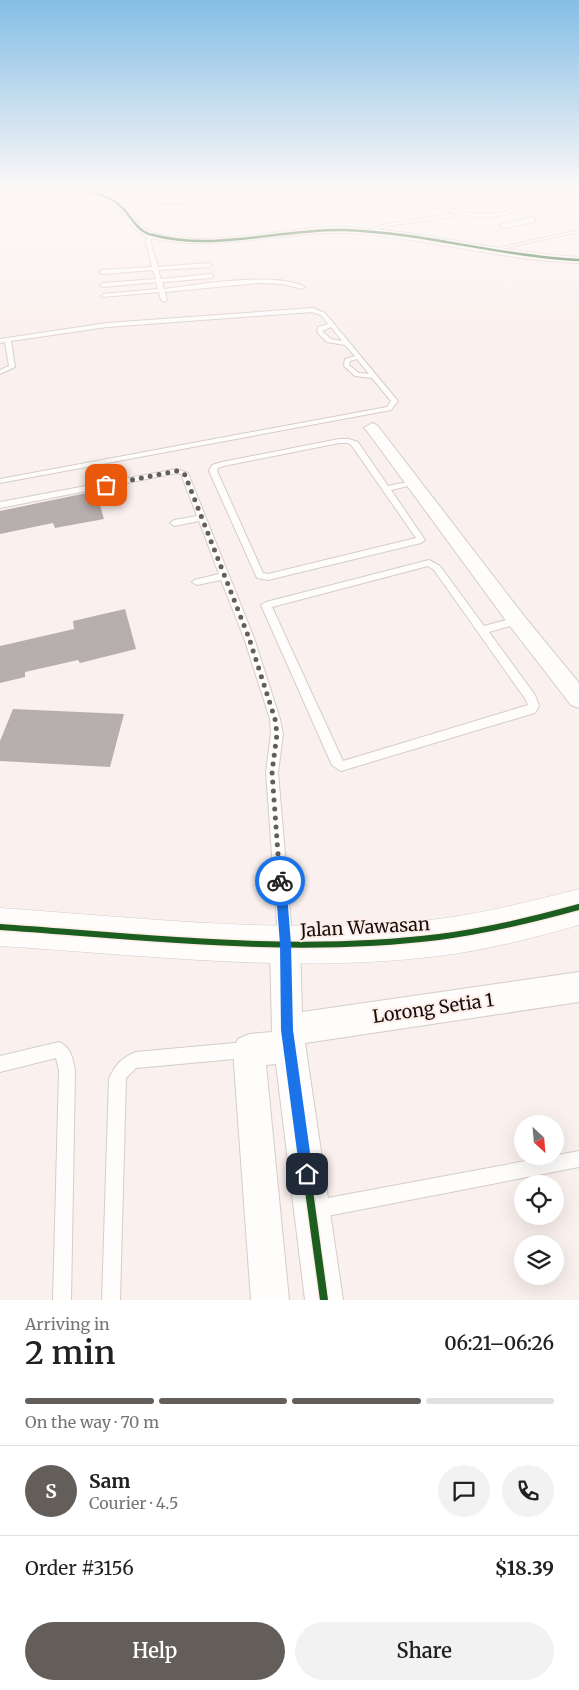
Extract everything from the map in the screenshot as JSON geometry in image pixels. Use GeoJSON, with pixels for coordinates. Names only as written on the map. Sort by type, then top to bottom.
{"type":"FeatureCollection","features":[{"type":"Feature","properties":{"kind":"street"},"geometry":{"type":"LineString","coordinates":[[484,249],[529,257],[579,260]]}},
{"type":"Feature","properties":{"kind":"street"},"geometry":{"type":"LineString","coordinates":[[372,428],[517,621],[579,698]]}},
{"type":"Feature","properties":{"kind":"street","name":"Jalan Wawasan"},"geometry":{"type":"LineString","coordinates":[[0,927],[285,944],[399,942],[492,929],[579,907]]}},
{"type":"Feature","properties":{"kind":"street"},"geometry":{"type":"LineString","coordinates":[[285,944],[288,1039],[324,1300]]}},
{"type":"Feature","properties":{"kind":"street","name":"Lorong Setia 1"},"geometry":{"type":"LineString","coordinates":[[249,1050],[288,1039],[579,986]]}},
{"type":"Feature","properties":{"kind":"street"},"geometry":{"type":"LineString","coordinates":[[249,1050],[270,1300]]}},
{"type":"Feature","properties":{"kind":"lane"},"geometry":{"type":"LineString","coordinates":[[150,249],[164,300]]}},
{"type":"Feature","properties":{"kind":"lane"},"geometry":{"type":"LineString","coordinates":[[491,250],[497,249]]}},
{"type":"Feature","properties":{"kind":"lane"},"geometry":{"type":"LineString","coordinates":[[102,272],[209,265]]}},
{"type":"Feature","properties":{"kind":"lane"},"geometry":{"type":"LineString","coordinates":[[104,285],[211,276]]}},
{"type":"Feature","properties":{"kind":"lane"},"geometry":{"type":"LineString","coordinates":[[104,296],[269,280],[302,287]]}},
{"type":"Feature","properties":{"kind":"lane"},"geometry":{"type":"LineString","coordinates":[[0,341],[107,325],[305,309],[320,312],[394,401],[389,409],[0,481]]}},
{"type":"Feature","properties":{"kind":"lane"},"geometry":{"type":"LineString","coordinates":[[332,325],[320,328],[319,330],[329,341],[347,343]]}},
{"type":"Feature","properties":{"kind":"lane"},"geometry":{"type":"LineString","coordinates":[[0,372],[12,367],[8,340]]}},
{"type":"Feature","properties":{"kind":"lane"},"geometry":{"type":"LineString","coordinates":[[359,357],[348,360],[346,364],[357,375],[375,376]]}},
{"type":"Feature","properties":{"kind":"lane"},"geometry":{"type":"LineString","coordinates":[[339,441],[349,441],[355,444],[386,489],[421,540],[268,577],[260,576],[257,572],[213,471],[222,464],[339,441]]}},
{"type":"Feature","properties":{"kind":"lane"},"geometry":{"type":"LineString","coordinates":[[0,505],[177,471],[184,473],[249,638],[275,719],[277,734],[272,772],[285,944]]}},
{"type":"Feature","properties":{"kind":"lane"},"geometry":{"type":"LineString","coordinates":[[386,489],[414,482]]}},
{"type":"Feature","properties":{"kind":"lane"},"geometry":{"type":"LineString","coordinates":[[174,523],[201,518]]}},
{"type":"Feature","properties":{"kind":"lane"},"geometry":{"type":"LineString","coordinates":[[429,563],[437,568],[482,630],[531,698],[534,706],[531,710],[341,766],[337,763],[266,605],[429,563]]}},
{"type":"Feature","properties":{"kind":"lane"},"geometry":{"type":"LineString","coordinates":[[197,582],[224,576]]}},
{"type":"Feature","properties":{"kind":"lane"},"geometry":{"type":"LineString","coordinates":[[482,630],[517,621]]}},
{"type":"Feature","properties":{"kind":"lane"},"geometry":{"type":"LineString","coordinates":[[0,1064],[59,1050],[65,1058],[67,1071],[62,1300]]}},
{"type":"Feature","properties":{"kind":"lane"},"geometry":{"type":"LineString","coordinates":[[111,1300],[117,1089],[120,1072],[125,1065],[136,1060],[249,1050]]}},
{"type":"Feature","properties":{"kind":"lane"},"geometry":{"type":"LineString","coordinates":[[312,1210],[579,1159]]}},
{"type":"Feature","properties":{"kind":"building"},"geometry":{"type":"Polygon","coordinates":[[[96,491],[104,519],[55,528],[53,523],[0,534],[0,511],[96,491]]]}},
{"type":"Feature","properties":{"kind":"building"},"geometry":{"type":"Polygon","coordinates":[[[125,609],[136,649],[80,663],[78,660],[25,672],[25,677],[0,683],[0,646],[74,629],[73,621],[125,609]]]}},
{"type":"Feature","properties":{"kind":"building"},"geometry":{"type":"Polygon","coordinates":[[[13,709],[124,714],[110,767],[0,761],[0,741],[13,709]]]}},
{"type":"Feature","properties":{"kind":"cycle path"},"geometry":{"type":"LineString","coordinates":[[491,249],[525,255],[579,260]]}},
{"type":"Feature","properties":{"kind":"cycle path"},"geometry":{"type":"LineString","coordinates":[[0,927],[218,942],[365,943],[438,937],[510,926],[579,907]]}},
{"type":"Feature","properties":{"kind":"cycle path"},"geometry":{"type":"LineString","coordinates":[[285,944],[287,1030],[324,1300]]}},
{"type":"Feature","properties":{"kind":"way so far"},"geometry":{"type":"LineString","coordinates":[[106,485],[177,471],[185,475],[249,638],[275,719],[277,734],[272,772],[280,881]]}},
{"type":"Feature","properties":{"kind":"route"},"geometry":{"type":"LineString","coordinates":[[280,881],[285,944],[287,1030],[307,1174]]}}]}
